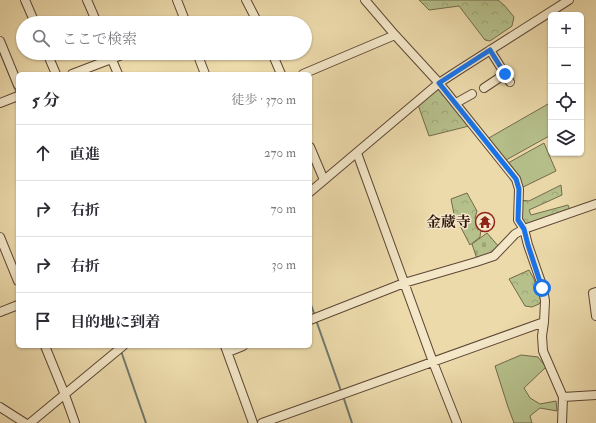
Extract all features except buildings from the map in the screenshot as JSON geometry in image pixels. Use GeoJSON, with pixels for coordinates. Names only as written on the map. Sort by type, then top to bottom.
{"type":"FeatureCollection","features":[{"type":"Feature","properties":{"kind":"street"},"geometry":{"type":"LineString","coordinates":[[25,0],[32,16]]}},
{"type":"Feature","properties":{"kind":"street"},"geometry":{"type":"LineString","coordinates":[[87,0],[93,16]]}},
{"type":"Feature","properties":{"kind":"street"},"geometry":{"type":"LineString","coordinates":[[177,0],[183,16]]}},
{"type":"Feature","properties":{"kind":"street"},"geometry":{"type":"LineString","coordinates":[[246,0],[254,16]]}},
{"type":"Feature","properties":{"kind":"street"},"geometry":{"type":"LineString","coordinates":[[365,0],[439,83],[516,179],[519,189],[518,220],[524,229],[544,294],[545,301],[542,336],[543,351],[563,397],[562,423]]}},
{"type":"Feature","properties":{"kind":"street"},"geometry":{"type":"LineString","coordinates":[[312,190],[439,83],[569,0]]}},
{"type":"Feature","properties":{"kind":"street"},"geometry":{"type":"LineString","coordinates":[[307,72],[395,35]]}},
{"type":"Feature","properties":{"kind":"street"},"geometry":{"type":"LineString","coordinates":[[0,41],[16,80]]}},
{"type":"Feature","properties":{"kind":"street"},"geometry":{"type":"LineString","coordinates":[[490,50],[510,82]]}},
{"type":"Feature","properties":{"kind":"street"},"geometry":{"type":"LineString","coordinates":[[50,60],[55,72]]}},
{"type":"Feature","properties":{"kind":"street"},"geometry":{"type":"LineString","coordinates":[[76,72],[102,60]]}},
{"type":"Feature","properties":{"kind":"street"},"geometry":{"type":"LineString","coordinates":[[112,60],[117,72]]}},
{"type":"Feature","properties":{"kind":"street"},"geometry":{"type":"LineString","coordinates":[[200,60],[204,72]]}},
{"type":"Feature","properties":{"kind":"street"},"geometry":{"type":"LineString","coordinates":[[275,60],[280,72]]}},
{"type":"Feature","properties":{"kind":"street"},"geometry":{"type":"LineString","coordinates":[[484,88],[505,74]]}},
{"type":"Feature","properties":{"kind":"street"},"geometry":{"type":"LineString","coordinates":[[456,104],[472,94]]}},
{"type":"Feature","properties":{"kind":"street"},"geometry":{"type":"LineString","coordinates":[[0,104],[16,97]]}},
{"type":"Feature","properties":{"kind":"street"},"geometry":{"type":"LineString","coordinates":[[312,152],[324,180]]}},
{"type":"Feature","properties":{"kind":"street"},"geometry":{"type":"LineString","coordinates":[[357,153],[433,362],[457,423]]}},
{"type":"Feature","properties":{"kind":"street"},"geometry":{"type":"LineString","coordinates":[[312,319],[404,283],[494,256],[515,234],[524,229],[596,204]]}},
{"type":"Feature","properties":{"kind":"street"},"geometry":{"type":"LineString","coordinates":[[0,237],[16,276]]}},
{"type":"Feature","properties":{"kind":"street"},"geometry":{"type":"LineString","coordinates":[[596,292],[593,293],[596,316]]}},
{"type":"Feature","properties":{"kind":"street"},"geometry":{"type":"LineString","coordinates":[[0,312],[16,306]]}},
{"type":"Feature","properties":{"kind":"street"},"geometry":{"type":"LineString","coordinates":[[262,423],[544,322]]}},
{"type":"Feature","properties":{"kind":"street"},"geometry":{"type":"LineString","coordinates":[[46,348],[75,423]]}},
{"type":"Feature","properties":{"kind":"street"},"geometry":{"type":"LineString","coordinates":[[30,423],[121,348]]}},
{"type":"Feature","properties":{"kind":"street"},"geometry":{"type":"LineString","coordinates":[[226,349],[253,423]]}},
{"type":"Feature","properties":{"kind":"street"},"geometry":{"type":"LineString","coordinates":[[563,397],[596,395]]}},
{"type":"Feature","properties":{"kind":"street"},"geometry":{"type":"LineString","coordinates":[[0,407],[25,423]]}},
{"type":"Feature","properties":{"kind":"green space"},"geometry":{"type":"Polygon","coordinates":[[[419,0],[498,0],[514,17],[512,26],[490,41],[485,40],[459,6],[429,10],[419,0]]]}},
{"type":"Feature","properties":{"kind":"green space"},"geometry":{"type":"Polygon","coordinates":[[[439,83],[473,125],[429,136],[417,102],[439,83]]]}},
{"type":"Feature","properties":{"kind":"green space"},"geometry":{"type":"Polygon","coordinates":[[[548,104],[548,137],[506,160],[487,139],[548,104]]]}},
{"type":"Feature","properties":{"kind":"green space"},"geometry":{"type":"Polygon","coordinates":[[[544,143],[548,156],[550,156],[556,171],[519,189],[508,163],[544,143]]]}},
{"type":"Feature","properties":{"kind":"green space"},"geometry":{"type":"Polygon","coordinates":[[[561,185],[562,195],[529,210],[531,215],[568,205],[570,210],[525,227],[518,220],[519,200],[529,201],[561,185]]]}},
{"type":"Feature","properties":{"kind":"green space"},"geometry":{"type":"Polygon","coordinates":[[[467,193],[477,211],[475,218],[481,229],[480,237],[470,245],[454,214],[451,199],[467,193]]]}},
{"type":"Feature","properties":{"kind":"green space"},"geometry":{"type":"Polygon","coordinates":[[[487,233],[500,248],[478,262],[472,244],[487,233]]]}},
{"type":"Feature","properties":{"kind":"green space"},"geometry":{"type":"Polygon","coordinates":[[[529,270],[534,279],[541,301],[539,304],[532,307],[525,306],[509,279],[529,270]]]}},
{"type":"Feature","properties":{"kind":"green space"},"geometry":{"type":"Polygon","coordinates":[[[521,355],[538,357],[546,367],[524,388],[530,398],[540,404],[556,401],[557,411],[540,408],[530,416],[532,423],[514,423],[495,366],[521,355]]]}},
{"type":"Feature","properties":{"kind":"waterway"},"geometry":{"type":"LineString","coordinates":[[0,52],[16,91]]}},
{"type":"Feature","properties":{"kind":"waterway"},"geometry":{"type":"LineString","coordinates":[[312,308],[315,316]]}},
{"type":"Feature","properties":{"kind":"waterway"},"geometry":{"type":"LineString","coordinates":[[316,320],[341,391]]}},
{"type":"Feature","properties":{"kind":"waterway"},"geometry":{"type":"LineString","coordinates":[[121,351],[146,423]]}},
{"type":"Feature","properties":{"kind":"waterway"},"geometry":{"type":"LineString","coordinates":[[343,396],[352,423]]}},
{"type":"Feature","properties":{"kind":"place","name":"金蔵寺"},"geometry":{"type":"Point","coordinates":[485,222]}},
{"type":"Feature","properties":{"kind":"route"},"geometry":{"type":"LineString","coordinates":[[505,74],[490,50],[439,83],[516,179],[519,189],[518,220],[524,229],[542,288]]}}]}
